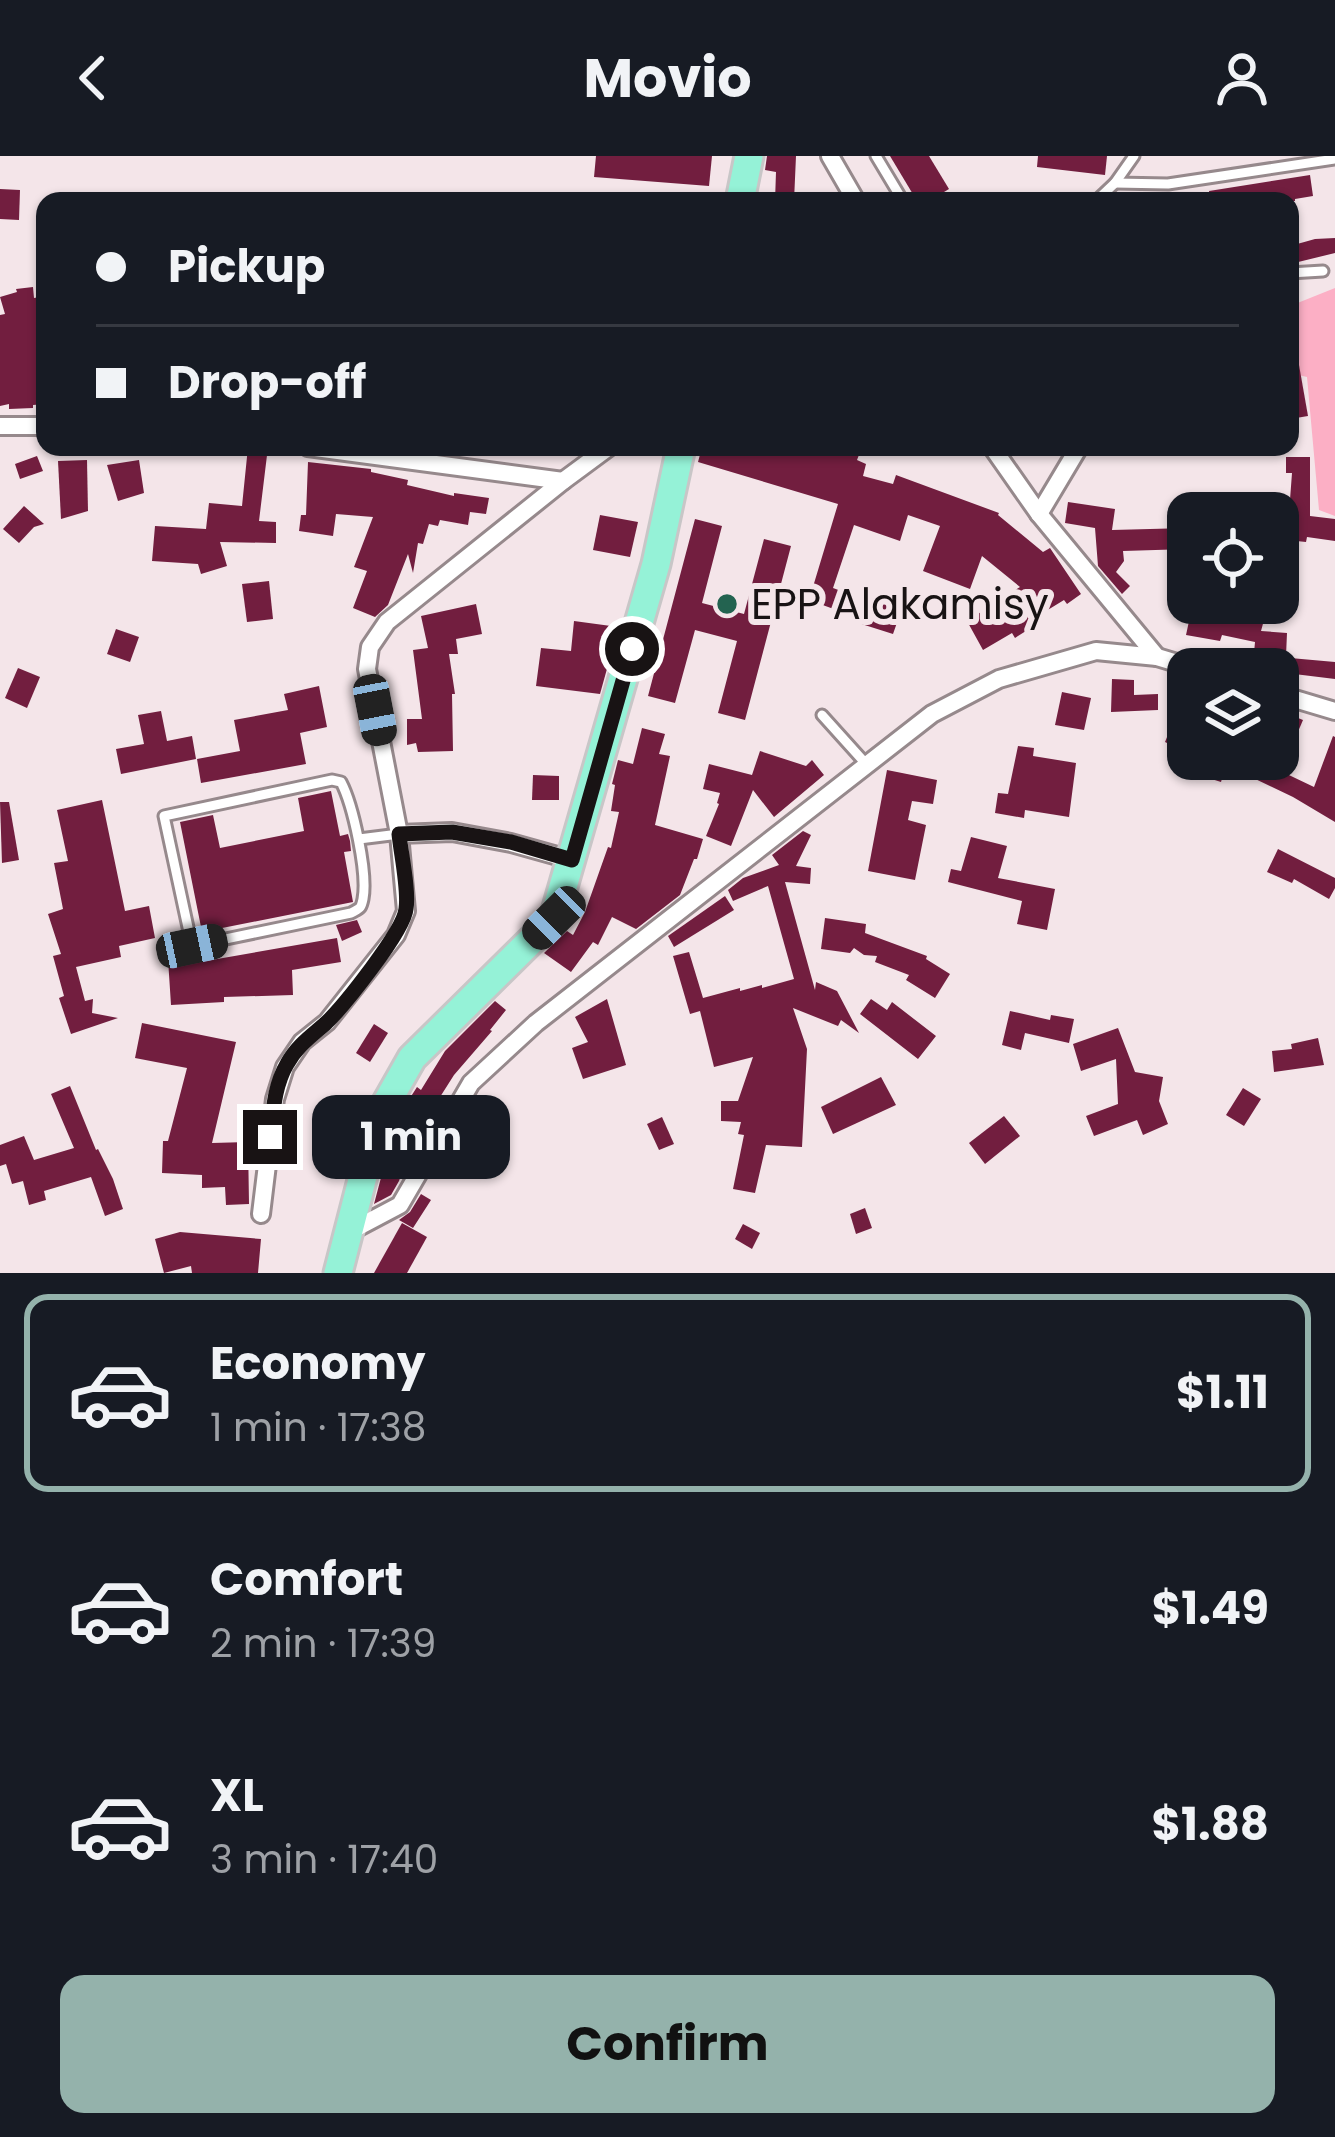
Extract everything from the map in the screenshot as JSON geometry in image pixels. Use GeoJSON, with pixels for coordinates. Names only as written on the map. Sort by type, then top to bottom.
{"type":"FeatureCollection","features":[{"type":"Feature","properties":{"kind":"main road"},"geometry":{"type":"LineString","coordinates":[[742,192],[748,156]]}},
{"type":"Feature","properties":{"kind":"main road"},"geometry":{"type":"LineString","coordinates":[[338,1273],[378,1118],[412,1058],[554,918],[656,564],[679,456]]}},
{"type":"Feature","properties":{"kind":"street"},"geometry":{"type":"LineString","coordinates":[[830,156],[851,192]]}},
{"type":"Feature","properties":{"kind":"street"},"geometry":{"type":"LineString","coordinates":[[0,427],[36,426]]}},
{"type":"Feature","properties":{"kind":"street"},"geometry":{"type":"LineString","coordinates":[[376,456],[563,481]]}},
{"type":"Feature","properties":{"kind":"street"},"geometry":{"type":"LineString","coordinates":[[261,1214],[274,1099],[285,1067],[382,952],[406,910],[399,834],[367,669],[370,647],[388,622],[598,456]]}},
{"type":"Feature","properties":{"kind":"street"},"geometry":{"type":"LineString","coordinates":[[998,456],[1039,514],[1157,656]]}},
{"type":"Feature","properties":{"kind":"street"},"geometry":{"type":"LineString","coordinates":[[1039,514],[1073,456]]}},
{"type":"Feature","properties":{"kind":"street"},"geometry":{"type":"LineString","coordinates":[[349,1232],[400,1205],[471,1083],[536,1023],[932,714],[999,679],[1096,651],[1167,659]]}},
{"type":"Feature","properties":{"kind":"street"},"geometry":{"type":"LineString","coordinates":[[1299,700],[1335,711]]}},
{"type":"Feature","properties":{"kind":"street"},"geometry":{"type":"LineString","coordinates":[[399,834],[452,832],[511,842],[572,860]]}},
{"type":"Feature","properties":{"kind":"lane"},"geometry":{"type":"LineString","coordinates":[[876,156],[898,192]]}},
{"type":"Feature","properties":{"kind":"lane"},"geometry":{"type":"LineString","coordinates":[[1106,192],[1133,156]]}},
{"type":"Feature","properties":{"kind":"lane"},"geometry":{"type":"LineString","coordinates":[[1115,183],[1168,184],[1335,158]]}},
{"type":"Feature","properties":{"kind":"lane"},"geometry":{"type":"LineString","coordinates":[[1299,272],[1322,271]]}},
{"type":"Feature","properties":{"kind":"lane"},"geometry":{"type":"LineString","coordinates":[[823,715],[867,765]]}},
{"type":"Feature","properties":{"kind":"lane"},"geometry":{"type":"LineString","coordinates":[[332,780],[341,782],[346,790],[359,839],[361,908],[351,914],[192,946],[164,816],[332,780]]}},
{"type":"Feature","properties":{"kind":"lane"},"geometry":{"type":"LineString","coordinates":[[359,839],[399,834]]}},
{"type":"Feature","properties":{"kind":"shaded area"},"geometry":{"type":"Polygon","coordinates":[[[1335,288],[1335,516],[1319,510],[1307,377],[1299,375],[1299,302],[1335,288]]]}},
{"type":"Feature","properties":{"kind":"building"},"geometry":{"type":"Polygon","coordinates":[[[596,156],[712,156],[709,186],[594,177],[596,156]]]}},
{"type":"Feature","properties":{"kind":"building"},"geometry":{"type":"Polygon","coordinates":[[[767,156],[796,156],[794,192],[775,192],[776,172],[765,170],[767,156]]]}},
{"type":"Feature","properties":{"kind":"building"},"geometry":{"type":"Polygon","coordinates":[[[890,156],[929,156],[949,189],[912,192],[890,156]]]}},
{"type":"Feature","properties":{"kind":"building"},"geometry":{"type":"Polygon","coordinates":[[[1038,156],[1107,156],[1105,175],[1037,167],[1038,156]]]}},
{"type":"Feature","properties":{"kind":"building"},"geometry":{"type":"Polygon","coordinates":[[[1310,175],[1313,196],[1299,198],[1299,192],[1209,191],[1310,175]]]}},
{"type":"Feature","properties":{"kind":"building"},"geometry":{"type":"Polygon","coordinates":[[[0,189],[20,190],[19,220],[0,219],[0,189]]]}},
{"type":"Feature","properties":{"kind":"building"},"geometry":{"type":"Polygon","coordinates":[[[1335,238],[1335,253],[1299,262],[1299,243],[1335,238]]]}},
{"type":"Feature","properties":{"kind":"building"},"geometry":{"type":"Polygon","coordinates":[[[33,287],[36,298],[33,408],[0,406],[0,315],[5,314],[0,297],[33,287]]]}},
{"type":"Feature","properties":{"kind":"building"},"geometry":{"type":"Polygon","coordinates":[[[1299,365],[1308,416],[1299,418],[1299,365]]]}},
{"type":"Feature","properties":{"kind":"building"},"geometry":{"type":"Polygon","coordinates":[[[37,456],[43,471],[20,479],[15,464],[37,456]]]}},
{"type":"Feature","properties":{"kind":"building"},"geometry":{"type":"Polygon","coordinates":[[[247,456],[267,456],[259,521],[276,522],[276,543],[220,542],[227,566],[201,574],[198,564],[152,561],[155,526],[206,529],[209,503],[242,506],[247,456]]]}},
{"type":"Feature","properties":{"kind":"building"},"geometry":{"type":"Polygon","coordinates":[[[700,456],[859,456],[857,460],[866,464],[863,476],[893,484],[896,475],[999,513],[1043,552],[1050,548],[1081,594],[1033,619],[1037,624],[1015,638],[1012,633],[983,650],[967,621],[1020,587],[982,556],[970,589],[923,571],[940,526],[908,515],[900,541],[854,525],[833,588],[882,606],[888,590],[906,597],[893,634],[852,621],[850,615],[809,600],[838,504],[698,462],[700,456]]]}},
{"type":"Feature","properties":{"kind":"building"},"geometry":{"type":"Polygon","coordinates":[[[1286,457],[1310,457],[1310,516],[1335,519],[1335,541],[1307,537],[1306,542],[1299,541],[1299,492],[1291,492],[1292,473],[1286,473],[1286,457]]]}},
{"type":"Feature","properties":{"kind":"building"},"geometry":{"type":"Polygon","coordinates":[[[87,460],[88,511],[61,519],[58,461],[87,460]]]}},
{"type":"Feature","properties":{"kind":"building"},"geometry":{"type":"Polygon","coordinates":[[[139,460],[144,493],[118,501],[107,465],[139,460]]]}},
{"type":"Feature","properties":{"kind":"building"},"geometry":{"type":"Polygon","coordinates":[[[308,462],[371,469],[408,480],[407,485],[489,498],[486,514],[470,512],[468,525],[440,520],[438,526],[429,524],[423,544],[418,543],[413,573],[408,554],[388,605],[375,617],[353,608],[367,571],[354,567],[373,517],[336,514],[333,536],[299,531],[301,515],[306,515],[308,462]]]}},
{"type":"Feature","properties":{"kind":"building"},"geometry":{"type":"Polygon","coordinates":[[[1068,502],[1115,509],[1112,530],[1167,529],[1167,550],[1123,551],[1124,561],[1116,572],[1130,586],[1122,594],[1098,566],[1095,528],[1065,523],[1068,502]]]}},
{"type":"Feature","properties":{"kind":"building"},"geometry":{"type":"Polygon","coordinates":[[[24,506],[44,524],[34,527],[19,543],[3,529],[24,506]]]}},
{"type":"Feature","properties":{"kind":"building"},"geometry":{"type":"Polygon","coordinates":[[[600,515],[638,522],[630,557],[593,550],[600,515]]]}},
{"type":"Feature","properties":{"kind":"building"},"geometry":{"type":"Polygon","coordinates":[[[695,519],[722,526],[702,603],[744,614],[764,539],[791,546],[745,720],[718,713],[737,641],[695,630],[675,703],[648,696],[695,519]]]}},
{"type":"Feature","properties":{"kind":"building"},"geometry":{"type":"Polygon","coordinates":[[[269,581],[273,619],[247,622],[242,584],[269,581]]]}},
{"type":"Feature","properties":{"kind":"building"},"geometry":{"type":"Polygon","coordinates":[[[476,604],[482,634],[456,639],[458,654],[449,654],[455,694],[453,751],[418,752],[416,743],[407,745],[407,719],[422,719],[413,650],[428,648],[421,616],[476,604]]]}},
{"type":"Feature","properties":{"kind":"building"},"geometry":{"type":"Polygon","coordinates":[[[574,621],[611,626],[610,658],[600,694],[536,686],[541,648],[571,651],[574,621]]]}},
{"type":"Feature","properties":{"kind":"building"},"geometry":{"type":"Polygon","coordinates":[[[1188,624],[1263,624],[1261,631],[1287,633],[1286,648],[1254,648],[1255,642],[1222,635],[1220,641],[1186,635],[1188,624]]]}},
{"type":"Feature","properties":{"kind":"building"},"geometry":{"type":"Polygon","coordinates":[[[116,629],[139,637],[130,662],[107,654],[116,629]]]}},
{"type":"Feature","properties":{"kind":"building"},"geometry":{"type":"Polygon","coordinates":[[[1299,659],[1335,662],[1335,679],[1299,675],[1299,659]]]}},
{"type":"Feature","properties":{"kind":"building"},"geometry":{"type":"Polygon","coordinates":[[[18,668],[40,677],[27,708],[5,698],[18,668]]]}},
{"type":"Feature","properties":{"kind":"building"},"geometry":{"type":"Polygon","coordinates":[[[1112,679],[1134,680],[1134,695],[1158,694],[1158,710],[1111,712],[1112,679]]]}},
{"type":"Feature","properties":{"kind":"building"},"geometry":{"type":"Polygon","coordinates":[[[319,686],[327,727],[300,733],[306,764],[201,783],[197,759],[240,751],[234,720],[288,710],[284,694],[319,686]]]}},
{"type":"Feature","properties":{"kind":"building"},"geometry":{"type":"Polygon","coordinates":[[[1062,692],[1091,698],[1084,730],[1055,725],[1062,692]]]}},
{"type":"Feature","properties":{"kind":"building"},"geometry":{"type":"Polygon","coordinates":[[[161,711],[167,741],[192,736],[196,759],[121,774],[116,749],[144,744],[138,715],[161,711]]]}},
{"type":"Feature","properties":{"kind":"building"},"geometry":{"type":"Polygon","coordinates":[[[642,728],[665,734],[659,754],[670,756],[655,825],[703,839],[680,895],[636,929],[612,917],[598,945],[593,942],[571,972],[544,953],[567,931],[573,935],[585,912],[611,848],[619,812],[611,811],[618,760],[633,764],[642,728]]]}},
{"type":"Feature","properties":{"kind":"building"},"geometry":{"type":"Polygon","coordinates":[[[1333,736],[1335,822],[1257,780],[1299,780],[1314,787],[1333,736]]]}},
{"type":"Feature","properties":{"kind":"building"},"geometry":{"type":"Polygon","coordinates":[[[1018,746],[1034,748],[1033,756],[1076,763],[1069,817],[1025,810],[1024,818],[995,813],[998,793],[1008,794],[1018,746]]]}},
{"type":"Feature","properties":{"kind":"building"},"geometry":{"type":"Polygon","coordinates":[[[760,751],[806,766],[812,760],[824,775],[774,817],[753,790],[731,846],[706,836],[720,793],[703,789],[709,764],[752,775],[760,751]]]}},
{"type":"Feature","properties":{"kind":"building"},"geometry":{"type":"Polygon","coordinates":[[[887,770],[937,780],[933,804],[912,801],[908,820],[926,825],[915,880],[868,871],[887,770]]]}},
{"type":"Feature","properties":{"kind":"building"},"geometry":{"type":"Polygon","coordinates":[[[533,775],[559,776],[559,800],[532,800],[533,775]]]}},
{"type":"Feature","properties":{"kind":"building"},"geometry":{"type":"Polygon","coordinates":[[[331,791],[340,836],[348,834],[350,841],[351,851],[344,852],[353,902],[202,932],[180,822],[213,815],[220,848],[304,831],[298,798],[331,791]]]}},
{"type":"Feature","properties":{"kind":"building"},"geometry":{"type":"Polygon","coordinates":[[[102,800],[125,911],[149,906],[155,938],[119,946],[121,957],[76,967],[85,1001],[93,999],[92,1013],[118,1018],[71,1034],[53,956],[61,954],[48,914],[63,909],[54,863],[68,861],[57,810],[102,800]]]}},
{"type":"Feature","properties":{"kind":"building"},"geometry":{"type":"Polygon","coordinates":[[[0,802],[9,802],[19,860],[2,863],[0,802]]]}},
{"type":"Feature","properties":{"kind":"building"},"geometry":{"type":"Polygon","coordinates":[[[803,831],[811,835],[796,866],[811,868],[810,884],[785,882],[815,990],[816,982],[837,991],[859,1033],[841,1020],[838,1026],[793,1008],[807,1049],[802,1147],[766,1145],[755,1193],[733,1189],[744,1135],[738,1134],[741,1122],[721,1121],[721,1101],[738,1101],[753,1057],[714,1067],[700,1011],[690,1014],[673,956],[689,952],[703,998],[794,979],[768,886],[733,901],[728,890],[743,878],[779,865],[772,855],[803,831]]]}},
{"type":"Feature","properties":{"kind":"building"},"geometry":{"type":"Polygon","coordinates":[[[971,837],[1007,846],[998,878],[1055,889],[1047,930],[1017,924],[1022,901],[948,882],[951,869],[961,871],[971,837]]]}},
{"type":"Feature","properties":{"kind":"building"},"geometry":{"type":"Polygon","coordinates":[[[1278,849],[1335,878],[1329,899],[1294,879],[1292,883],[1267,872],[1278,849]]]}},
{"type":"Feature","properties":{"kind":"building"},"geometry":{"type":"Polygon","coordinates":[[[725,896],[734,910],[674,947],[668,936],[725,896]]]}},
{"type":"Feature","properties":{"kind":"building"},"geometry":{"type":"Polygon","coordinates":[[[825,918],[866,924],[865,933],[927,956],[950,974],[935,998],[906,980],[909,975],[875,962],[877,956],[854,948],[850,953],[821,949],[825,918]]]}},
{"type":"Feature","properties":{"kind":"building"},"geometry":{"type":"Polygon","coordinates":[[[357,920],[362,932],[342,941],[336,925],[357,920]]]}},
{"type":"Feature","properties":{"kind":"building"},"geometry":{"type":"Polygon","coordinates":[[[337,938],[341,962],[292,970],[293,995],[224,997],[224,1002],[171,1005],[168,959],[199,957],[200,962],[337,938]]]}},
{"type":"Feature","properties":{"kind":"building"},"geometry":{"type":"Polygon","coordinates":[[[607,999],[626,1065],[583,1079],[572,1048],[588,1042],[575,1017],[607,999]]]}},
{"type":"Feature","properties":{"kind":"building"},"geometry":{"type":"Polygon","coordinates":[[[871,999],[887,1010],[892,1002],[936,1036],[918,1059],[860,1014],[871,999]]]}},
{"type":"Feature","properties":{"kind":"building"},"geometry":{"type":"Polygon","coordinates":[[[495,1001],[506,1010],[454,1075],[414,1138],[391,1195],[374,1204],[395,1125],[410,1098],[417,1087],[421,1090],[445,1051],[495,1001]]]}},
{"type":"Feature","properties":{"kind":"building"},"geometry":{"type":"Polygon","coordinates":[[[1010,1011],[1050,1020],[1051,1015],[1074,1019],[1069,1043],[1025,1033],[1021,1050],[1002,1045],[1010,1011]]]}},
{"type":"Feature","properties":{"kind":"building"},"geometry":{"type":"Polygon","coordinates":[[[142,1023],[236,1042],[212,1143],[248,1142],[249,1204],[226,1205],[225,1187],[202,1188],[202,1175],[162,1173],[163,1141],[168,1141],[187,1068],[135,1058],[142,1023]]]}},
{"type":"Feature","properties":{"kind":"building"},"geometry":{"type":"Polygon","coordinates":[[[374,1024],[388,1033],[370,1062],[356,1053],[374,1024]]]}},
{"type":"Feature","properties":{"kind":"building"},"geometry":{"type":"Polygon","coordinates":[[[1118,1028],[1135,1072],[1163,1077],[1159,1101],[1168,1124],[1143,1135],[1137,1120],[1094,1136],[1086,1116],[1118,1104],[1116,1059],[1081,1071],[1073,1044],[1118,1028]]]}},
{"type":"Feature","properties":{"kind":"building"},"geometry":{"type":"Polygon","coordinates":[[[1318,1038],[1324,1065],[1274,1072],[1272,1051],[1318,1038]]]}},
{"type":"Feature","properties":{"kind":"building"},"geometry":{"type":"Polygon","coordinates":[[[881,1077],[896,1105],[833,1134],[821,1107],[881,1077]]]}},
{"type":"Feature","properties":{"kind":"building"},"geometry":{"type":"Polygon","coordinates":[[[70,1086],[123,1209],[105,1216],[91,1177],[44,1191],[46,1200],[29,1205],[23,1181],[12,1184],[6,1164],[0,1166],[0,1145],[24,1136],[34,1160],[74,1148],[51,1094],[70,1086]]]}},
{"type":"Feature","properties":{"kind":"building"},"geometry":{"type":"Polygon","coordinates":[[[1243,1088],[1261,1099],[1244,1126],[1226,1115],[1243,1088]]]}},
{"type":"Feature","properties":{"kind":"building"},"geometry":{"type":"Polygon","coordinates":[[[1004,1116],[1020,1136],[985,1164],[969,1143],[1004,1116]]]}},
{"type":"Feature","properties":{"kind":"building"},"geometry":{"type":"Polygon","coordinates":[[[662,1117],[674,1144],[659,1150],[647,1124],[662,1117]]]}},
{"type":"Feature","properties":{"kind":"building"},"geometry":{"type":"Polygon","coordinates":[[[421,1194],[431,1200],[413,1228],[399,1220],[421,1194]]]}},
{"type":"Feature","properties":{"kind":"building"},"geometry":{"type":"Polygon","coordinates":[[[865,1208],[872,1228],[856,1234],[850,1214],[865,1208]]]}},
{"type":"Feature","properties":{"kind":"building"},"geometry":{"type":"Polygon","coordinates":[[[402,1223],[427,1237],[407,1273],[374,1273],[402,1223]]]}},
{"type":"Feature","properties":{"kind":"building"},"geometry":{"type":"Polygon","coordinates":[[[743,1224],[760,1233],[752,1249],[735,1239],[743,1224]]]}},
{"type":"Feature","properties":{"kind":"building"},"geometry":{"type":"Polygon","coordinates":[[[180,1232],[261,1239],[258,1273],[192,1273],[191,1266],[164,1273],[155,1239],[180,1232]]]}},
{"type":"Feature","properties":{"kind":"place","name":"EPP Alakamisy"},"geometry":{"type":"Point","coordinates":[727,604]}},
{"type":"Feature","properties":{"kind":"route"},"geometry":{"type":"LineString","coordinates":[[270,1137],[274,1099],[285,1067],[373,964],[395,935],[406,910],[399,834],[452,832],[511,842],[572,860],[632,649]]}}]}
